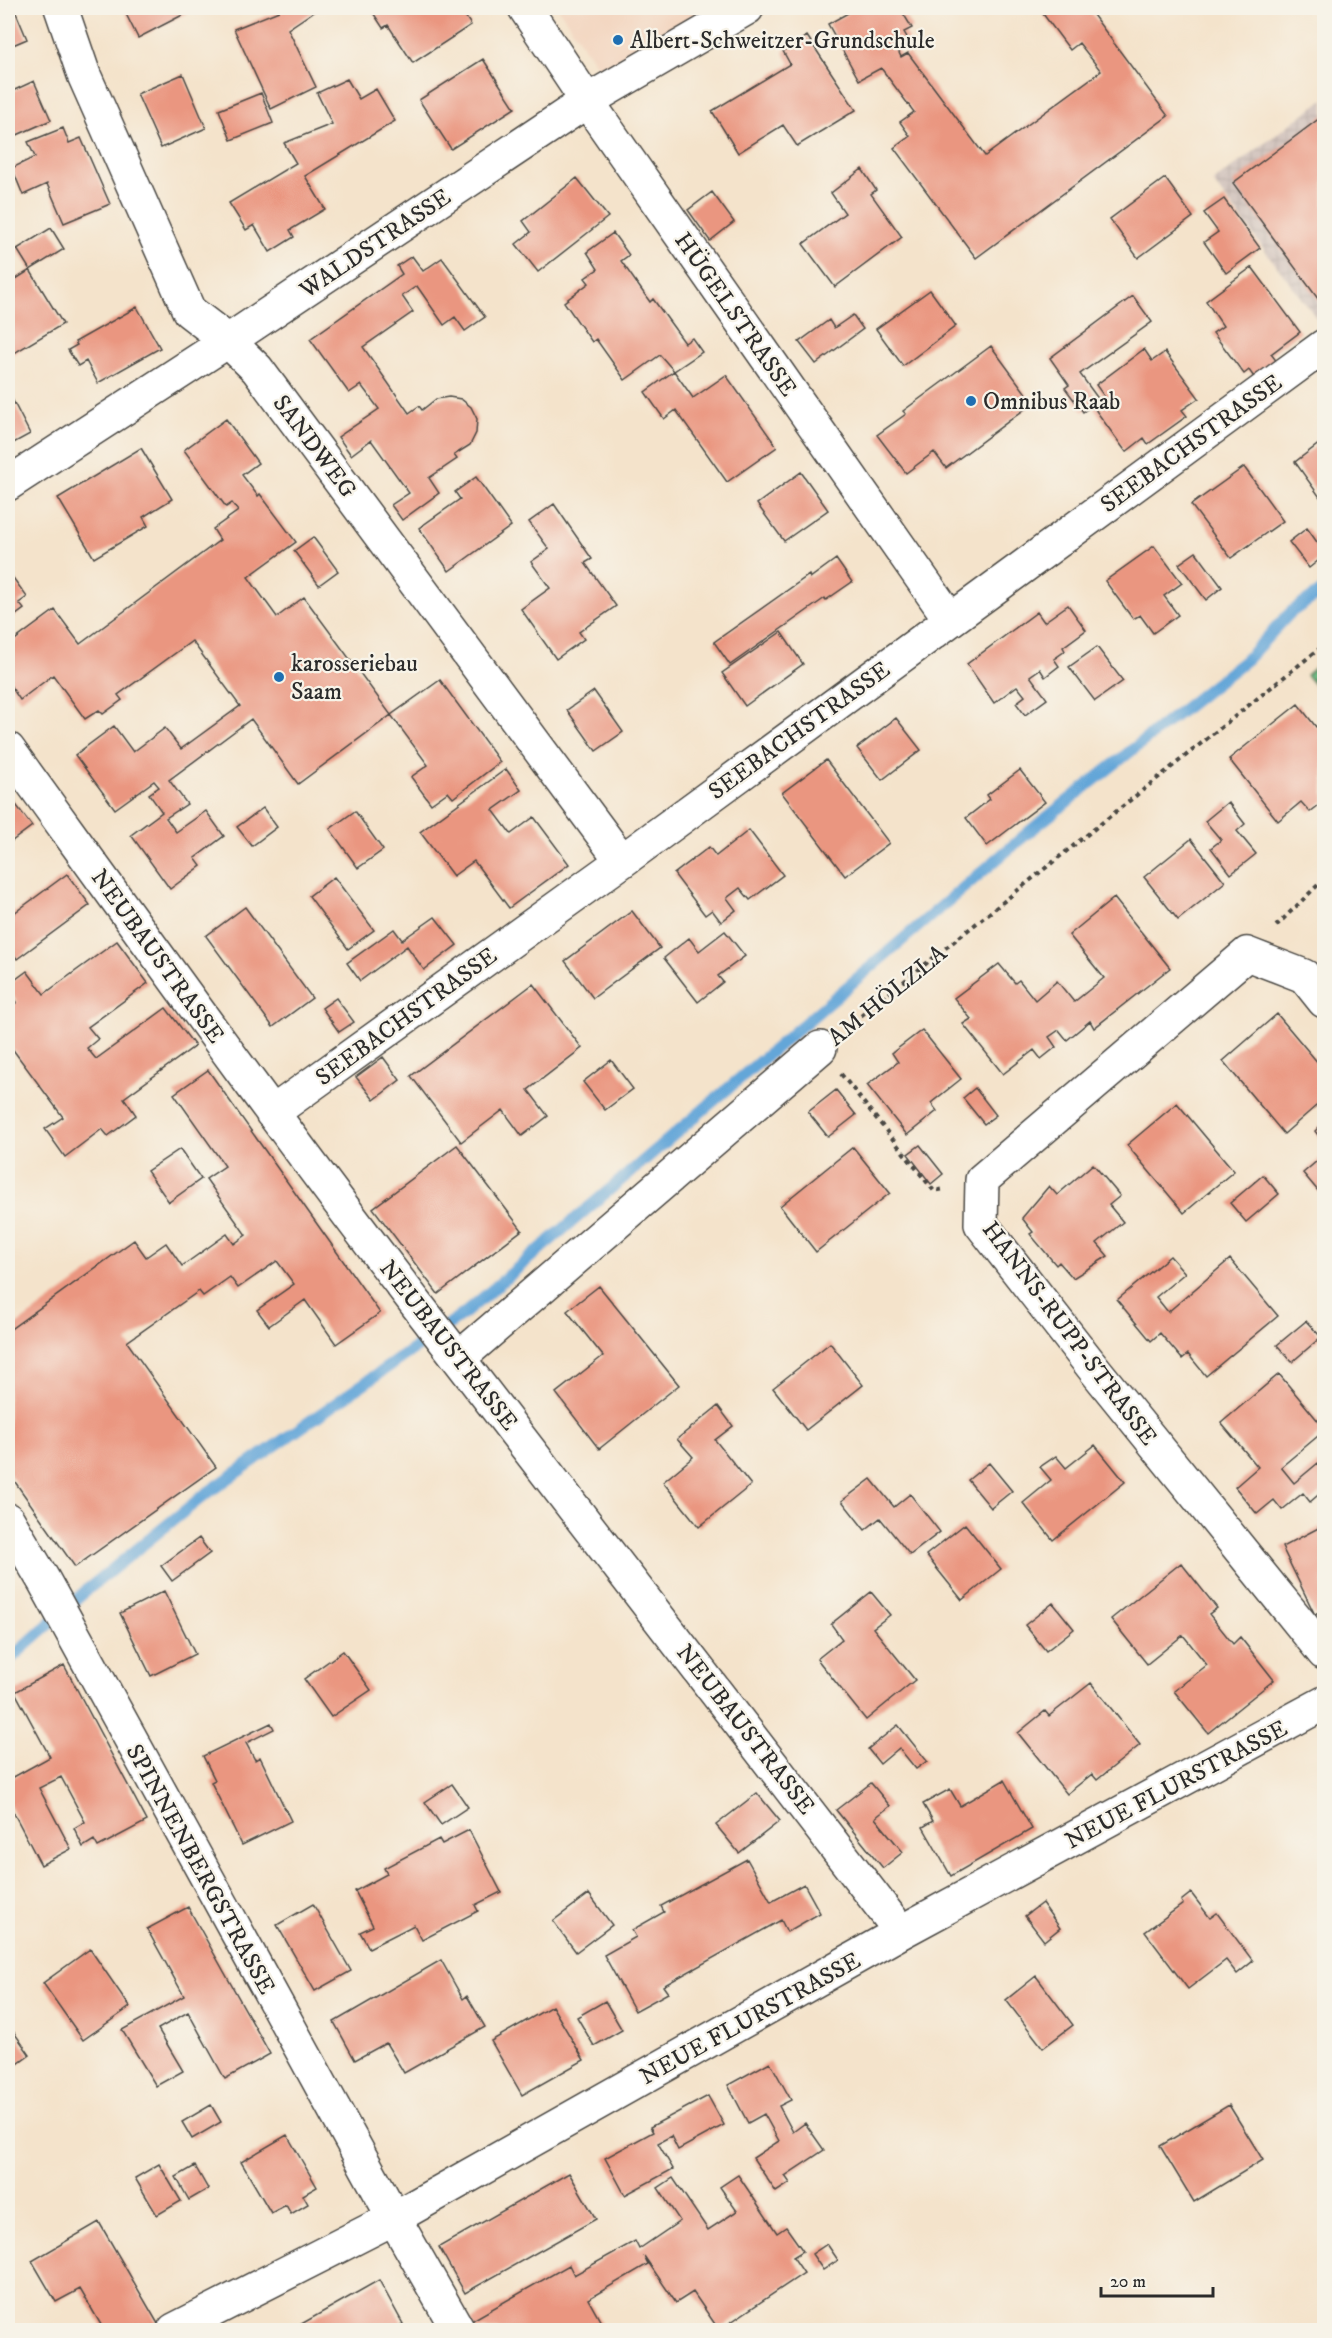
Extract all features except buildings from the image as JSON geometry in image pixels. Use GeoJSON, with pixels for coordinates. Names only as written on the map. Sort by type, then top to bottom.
{"type":"FeatureCollection","features":[{"type":"Feature","properties":{"kind":"street","name":"SANDWEG"},"geometry":{"type":"LineString","coordinates":[[61,8],[84,75],[189,311],[228,341],[257,369],[622,861]]}},
{"type":"Feature","properties":{"kind":"street","name":"HÜGELSTRASSE"},"geometry":{"type":"LineString","coordinates":[[525,8],[587,101],[950,619]]}},
{"type":"Feature","properties":{"kind":"street","name":"WALDSTRASSE"},"geometry":{"type":"LineString","coordinates":[[8,484],[228,341],[587,101],[747,8]]}},
{"type":"Feature","properties":{"kind":"street","name":"SEEBACHSTRASSE"},"geometry":{"type":"LineString","coordinates":[[272,1113],[622,861],[1324,346]]}},
{"type":"Feature","properties":{"kind":"street","name":"NEUBAUSTRASSE"},"geometry":{"type":"LineString","coordinates":[[8,749],[272,1113],[415,1303],[901,1932]]}},
{"type":"Feature","properties":{"kind":"street"},"geometry":{"type":"LineString","coordinates":[[982,1180],[1248,954],[1304,976],[1324,1001]]}},
{"type":"Feature","properties":{"kind":"street","name":"AM HÖLZLA"},"geometry":{"type":"LineString","coordinates":[[459,1358],[820,1048]]}},
{"type":"Feature","properties":{"kind":"street","name":"HANNS-RUPP-STRASSE"},"geometry":{"type":"LineString","coordinates":[[982,1180],[981,1224],[1095,1370],[1324,1653]]}},
{"type":"Feature","properties":{"kind":"street","name":"SPINNENBERGSTRASSE"},"geometry":{"type":"LineString","coordinates":[[8,1520],[44,1581],[458,2331]]}},
{"type":"Feature","properties":{"kind":"street","name":"NEUE FLURSTRASSE"},"geometry":{"type":"LineString","coordinates":[[174,2331],[394,2218],[901,1932],[1324,1703]]}},
{"type":"Feature","properties":{"kind":"path","name":"AM HÖLZLA"},"geometry":{"type":"LineString","coordinates":[[820,1048],[1324,645]]}},
{"type":"Feature","properties":{"kind":"path"},"geometry":{"type":"LineString","coordinates":[[1248,954],[1324,879]]}},
{"type":"Feature","properties":{"kind":"path"},"geometry":{"type":"LineString","coordinates":[[820,1048],[934,1191],[982,1180]]}},
{"type":"Feature","properties":{"kind":"shaded area","name":"Albert-Schweitzer-Grundschule"},"geometry":{"type":"Polygon","coordinates":[[[558,8],[711,8],[601,72],[558,8]]]}},
{"type":"Feature","properties":{"kind":"shaded area"},"geometry":{"type":"Polygon","coordinates":[[[1324,99],[1324,328],[1213,182],[1324,99]]]}},
{"type":"Feature","properties":{"kind":"green space"},"geometry":{"type":"Polygon","coordinates":[[[1324,659],[1324,696],[1306,675],[1324,659]]]}},
{"type":"Feature","properties":{"kind":"waterway"},"geometry":{"type":"LineString","coordinates":[[8,1661],[88,1589],[203,1496],[465,1313],[1030,831],[1248,658],[1291,612],[1324,590]]}},
{"type":"Feature","properties":{"kind":"place","name":"Albert-Schweitzer-Grundschule"},"geometry":{"type":"Point","coordinates":[618,40]}},
{"type":"Feature","properties":{"kind":"place","name":"Omnibus Raab"},"geometry":{"type":"Point","coordinates":[971,401]}},
{"type":"Feature","properties":{"kind":"place","name":"karosseriebau Saam"},"geometry":{"type":"Point","coordinates":[279,677]}}]}
